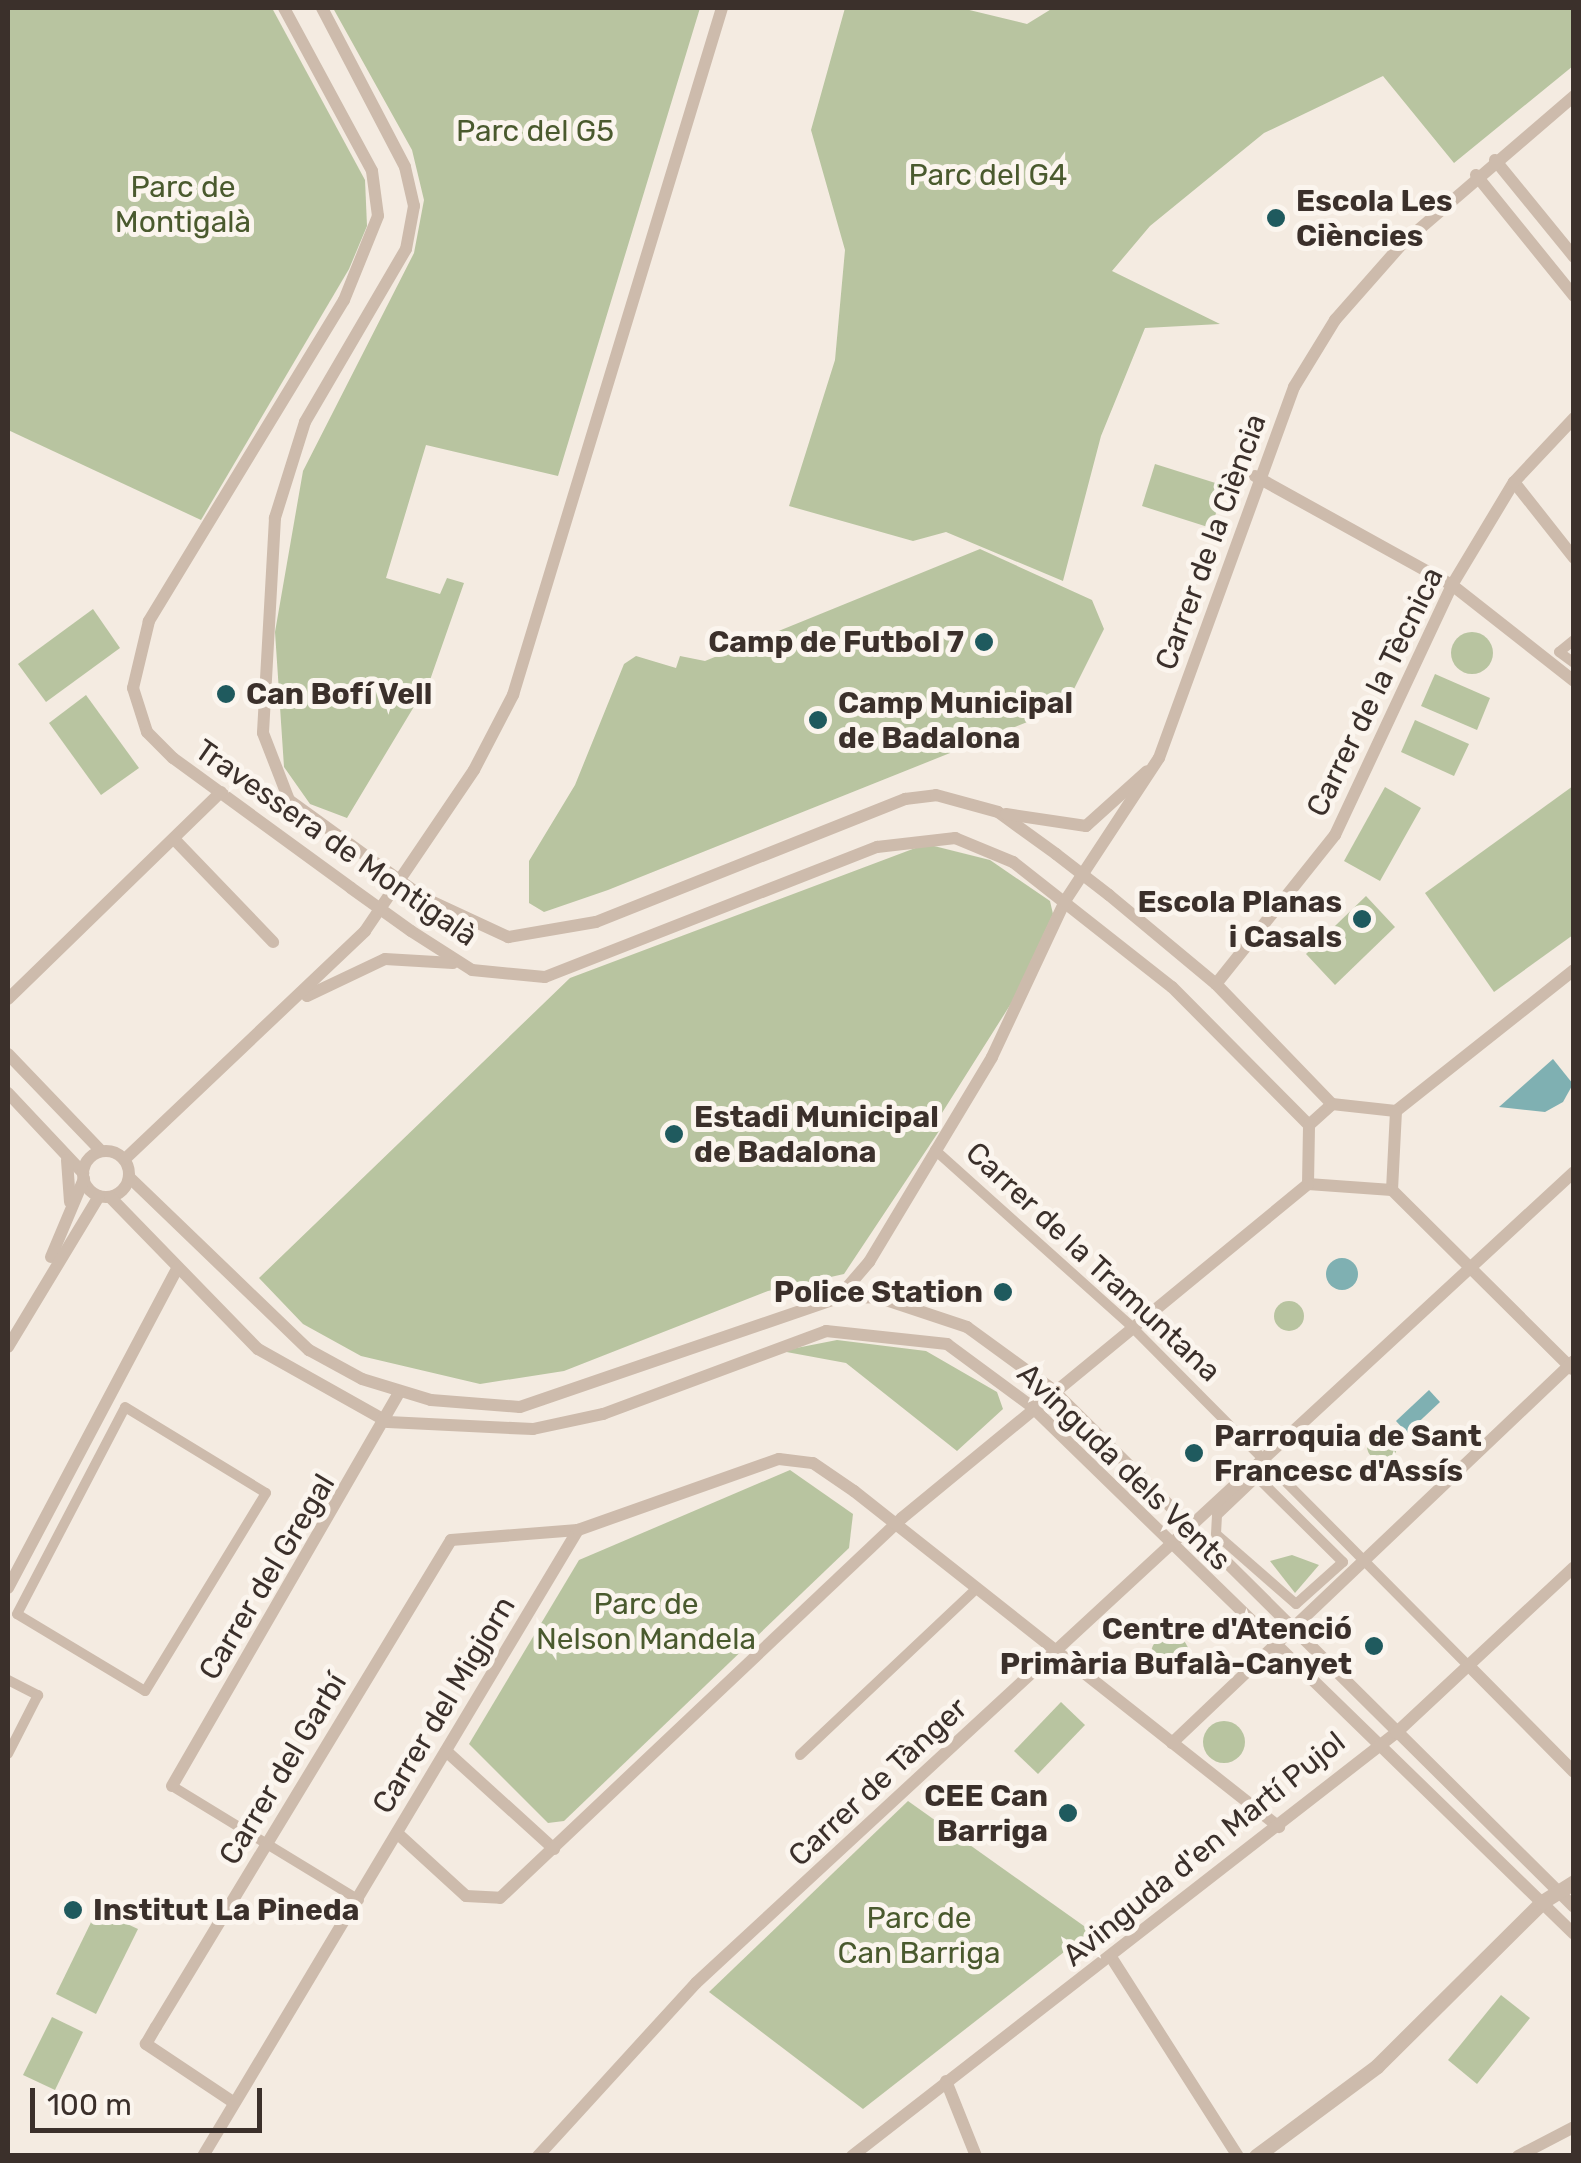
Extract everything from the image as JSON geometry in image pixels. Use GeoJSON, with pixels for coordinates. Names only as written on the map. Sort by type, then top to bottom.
{"type":"FeatureCollection","features":[{"type":"Feature","properties":{"kind":"street","name":"Travessera de Montigalà"},"geometry":{"type":"LineString","coordinates":[[322,8],[374,101],[414,206],[406,248],[291,456],[275,518],[263,722],[269,762],[290,800],[399,880],[472,927],[543,937],[905,799],[936,795],[998,812],[1109,894],[1216,984],[1332,1104]]}},
{"type":"Feature","properties":{"kind":"street"},"geometry":{"type":"LineString","coordinates":[[125,1160],[366,932],[513,695],[722,8]]}},
{"type":"Feature","properties":{"kind":"street","name":"Travessera de Montigalà"},"geometry":{"type":"LineString","coordinates":[[288,13],[372,170],[372,242],[136,657],[133,688],[148,732],[221,792],[456,964],[512,979],[568,971],[877,847],[931,838],[978,846],[1064,900],[1172,987],[1310,1125]]}},
{"type":"Feature","properties":{"kind":"street","name":"Carrer de la Ciència"},"geometry":{"type":"LineString","coordinates":[[838,1298],[992,1056],[1064,900],[1159,758],[1255,476],[1336,320],[1476,175],[1574,96]]}},
{"type":"Feature","properties":{"kind":"street"},"geometry":{"type":"LineString","coordinates":[[1495,160],[1574,258]]}},
{"type":"Feature","properties":{"kind":"street"},"geometry":{"type":"LineString","coordinates":[[1476,175],[1574,296]]}},
{"type":"Feature","properties":{"kind":"street","name":"Carrer de la Tècnica"},"geometry":{"type":"LineString","coordinates":[[1216,984],[1336,835],[1452,584],[1514,482],[1574,418]]}},
{"type":"Feature","properties":{"kind":"street"},"geometry":{"type":"LineString","coordinates":[[1255,476],[1452,584],[1574,681]]}},
{"type":"Feature","properties":{"kind":"street"},"geometry":{"type":"LineString","coordinates":[[1514,482],[1574,558]]}},
{"type":"Feature","properties":{"kind":"street"},"geometry":{"type":"LineString","coordinates":[[1574,640],[1559,652],[1574,663]]}},
{"type":"Feature","properties":{"kind":"street","name":"Carrer de la Ciència"},"geometry":{"type":"LineString","coordinates":[[998,812],[1086,826],[1159,758]]}},
{"type":"Feature","properties":{"kind":"street"},"geometry":{"type":"LineString","coordinates":[[8,999],[221,792]]}},
{"type":"Feature","properties":{"kind":"street"},"geometry":{"type":"LineString","coordinates":[[174,839],[273,942]]}},
{"type":"Feature","properties":{"kind":"street"},"geometry":{"type":"LineString","coordinates":[[293,1004],[385,959],[456,964]]}},
{"type":"Feature","properties":{"kind":"street"},"geometry":{"type":"LineString","coordinates":[[1308,1184],[1310,1125],[1332,1104],[1396,1111],[1572,974]]}},
{"type":"Feature","properties":{"kind":"street"},"geometry":{"type":"LineString","coordinates":[[8,1054],[101,1150],[125,1160]]}},
{"type":"Feature","properties":{"kind":"street","name":"Avinguda dels Vents"},"geometry":{"type":"LineString","coordinates":[[9,1097],[67,1160],[258,1349],[388,1422],[532,1430],[604,1414],[826,1331],[947,1344],[1031,1406],[1168,1545],[1574,1934]]}},
{"type":"Feature","properties":{"kind":"street"},"geometry":{"type":"LineString","coordinates":[[1392,1190],[1396,1111]]}},
{"type":"Feature","properties":{"kind":"street"},"geometry":{"type":"LineString","coordinates":[[8,1347],[36,1292],[83,1176],[101,1150]]}},
{"type":"Feature","properties":{"kind":"street","name":"Carrer de la Tramuntana"},"geometry":{"type":"LineString","coordinates":[[934,1150],[1131,1326],[1471,1668]]}},
{"type":"Feature","properties":{"kind":"street"},"geometry":{"type":"LineString","coordinates":[[67,1160],[70,1205]]}},
{"type":"Feature","properties":{"kind":"street"},"geometry":{"type":"LineString","coordinates":[[36,1292],[105,1196],[130,1177],[125,1160]]}},
{"type":"Feature","properties":{"kind":"street","name":"Carrer de Tànger"},"geometry":{"type":"LineString","coordinates":[[538,2156],[696,1982],[1574,1172]]}},
{"type":"Feature","properties":{"kind":"street","name":"Avinguda dels Vents"},"geometry":{"type":"LineString","coordinates":[[130,1177],[309,1350],[400,1390],[520,1407],[838,1298],[923,1308],[967,1327],[1052,1389],[1574,1907]]}},
{"type":"Feature","properties":{"kind":"street"},"geometry":{"type":"LineString","coordinates":[[396,1833],[483,1900],[500,1898],[895,1524],[1031,1406],[1308,1184],[1392,1190],[1468,1269],[1572,1366],[1172,1743]]}},
{"type":"Feature","properties":{"kind":"street"},"geometry":{"type":"LineString","coordinates":[[8,1588],[177,1269]]}},
{"type":"Feature","properties":{"kind":"street","name":"Carrer del Gregal"},"geometry":{"type":"LineString","coordinates":[[172,1786],[388,1422],[400,1390]]}},
{"type":"Feature","properties":{"kind":"street"},"geometry":{"type":"LineString","coordinates":[[125,1407],[266,1492],[144,1691],[17,1614],[125,1407]]}},
{"type":"Feature","properties":{"kind":"street"},"geometry":{"type":"LineString","coordinates":[[578,1530],[794,1457],[895,1524],[1279,1827]]}},
{"type":"Feature","properties":{"kind":"street"},"geometry":{"type":"LineString","coordinates":[[1257,1478],[1343,1562],[1288,1604],[1216,1534],[1217,1515],[1257,1478]]}},
{"type":"Feature","properties":{"kind":"street","name":"Carrer del Migjorn"},"geometry":{"type":"LineString","coordinates":[[203,2156],[578,1530]]}},
{"type":"Feature","properties":{"kind":"street","name":"Carrer del Garbí"},"geometry":{"type":"LineString","coordinates":[[234,2102],[146,2044],[451,1540],[578,1530]]}},
{"type":"Feature","properties":{"kind":"street","name":"Avinguda d'en Martí Pujol"},"geometry":{"type":"LineString","coordinates":[[852,2156],[1279,1827],[1374,1744],[1396,1733],[1571,1573]]}},
{"type":"Feature","properties":{"kind":"street"},"geometry":{"type":"LineString","coordinates":[[800,1755],[975,1590]]}},
{"type":"Feature","properties":{"kind":"street"},"geometry":{"type":"LineString","coordinates":[[1471,1668],[1574,1772]]}},
{"type":"Feature","properties":{"kind":"street"},"geometry":{"type":"LineString","coordinates":[[8,1680],[38,1695],[8,1754]]}},
{"type":"Feature","properties":{"kind":"street"},"geometry":{"type":"LineString","coordinates":[[446,1750],[554,1849]]}},
{"type":"Feature","properties":{"kind":"street"},"geometry":{"type":"LineString","coordinates":[[172,1786],[359,1900]]}},
{"type":"Feature","properties":{"kind":"street"},"geometry":{"type":"LineString","coordinates":[[1256,2156],[1377,2066],[1542,1902],[1574,1882]]}},
{"type":"Feature","properties":{"kind":"street"},"geometry":{"type":"LineString","coordinates":[[1111,1957],[1238,2156]]}},
{"type":"Feature","properties":{"kind":"street"},"geometry":{"type":"LineString","coordinates":[[946,2081],[976,2156]]}},
{"type":"Feature","properties":{"kind":"street"},"geometry":{"type":"LineString","coordinates":[[1518,2156],[1574,2127]]}},
{"type":"Feature","properties":{"kind":"green space","name":"Parc de Montigalà"},"geometry":{"type":"Polygon","coordinates":[[[8,8],[272,8],[365,180],[367,226],[349,269],[201,520],[8,430],[8,8]]]}},
{"type":"Feature","properties":{"kind":"green space","name":"Parc del G5"},"geometry":{"type":"Polygon","coordinates":[[[333,8],[700,8],[558,476],[426,445],[386,578],[440,594],[447,578],[464,583],[430,680],[347,818],[310,804],[284,767],[275,632],[303,471],[414,253],[424,200],[412,150],[333,8]]]}},
{"type":"Feature","properties":{"kind":"green space","name":"Parc del G4"},"geometry":{"type":"Polygon","coordinates":[[[845,8],[961,8],[1027,24],[1053,8],[1573,8],[1573,66],[1454,163],[1383,76],[1264,133],[1150,226],[1112,271],[1220,324],[1145,328],[1101,436],[1063,581],[946,532],[913,541],[789,506],[835,360],[845,250],[811,130],[845,8]]]}},
{"type":"Feature","properties":{"kind":"green space"},"geometry":{"type":"Polygon","coordinates":[[[1155,464],[1225,486],[1211,528],[1142,506],[1155,464]]]}},
{"type":"Feature","properties":{"kind":"green space","name":"Camp Municipal de Badalona"},"geometry":{"type":"Polygon","coordinates":[[[980,549],[1092,600],[1104,629],[1065,707],[608,890],[544,912],[529,903],[529,861],[575,785],[624,664],[636,656],[676,668],[680,656],[705,661],[980,549]]]}},
{"type":"Feature","properties":{"kind":"green space"},"geometry":{"type":"Polygon","coordinates":[[[93,609],[120,648],[46,702],[18,664],[93,609]]]}},
{"type":"Feature","properties":{"kind":"green space"},"geometry":{"type":"Polygon","coordinates":[[[1472,632],[1487,638],[1493,653],[1487,668],[1472,674],[1457,668],[1451,653],[1457,638],[1472,632]]]}},
{"type":"Feature","properties":{"kind":"green space"},"geometry":{"type":"Polygon","coordinates":[[[1435,674],[1490,698],[1477,730],[1421,706],[1435,674]]]}},
{"type":"Feature","properties":{"kind":"green space"},"geometry":{"type":"Polygon","coordinates":[[[86,695],[139,768],[101,795],[49,723],[86,695]]]}},
{"type":"Feature","properties":{"kind":"green space"},"geometry":{"type":"Polygon","coordinates":[[[1415,720],[1469,744],[1454,776],[1401,752],[1415,720]]]}},
{"type":"Feature","properties":{"kind":"green space"},"geometry":{"type":"Polygon","coordinates":[[[1573,786],[1573,935],[1494,992],[1425,893],[1573,786]]]}},
{"type":"Feature","properties":{"kind":"green space"},"geometry":{"type":"Polygon","coordinates":[[[1385,787],[1421,808],[1380,881],[1344,861],[1385,787]]]}},
{"type":"Feature","properties":{"kind":"green space"},"geometry":{"type":"Polygon","coordinates":[[[926,844],[990,860],[1050,901],[1053,914],[1012,1002],[935,1124],[941,1128],[844,1274],[768,1291],[564,1371],[480,1384],[361,1356],[303,1324],[259,1278],[570,978],[926,844]]]}},
{"type":"Feature","properties":{"kind":"green space"},"geometry":{"type":"Polygon","coordinates":[[[1366,896],[1395,927],[1335,985],[1306,954],[1366,896]]]}},
{"type":"Feature","properties":{"kind":"green space"},"geometry":{"type":"Polygon","coordinates":[[[1289,1301],[1300,1305],[1304,1316],[1300,1327],[1289,1331],[1278,1327],[1274,1316],[1278,1305],[1289,1301]]]}},
{"type":"Feature","properties":{"kind":"green space"},"geometry":{"type":"Polygon","coordinates":[[[837,1340],[926,1351],[997,1392],[1003,1409],[957,1451],[846,1363],[781,1351],[837,1340]]]}},
{"type":"Feature","properties":{"kind":"green space"},"geometry":{"type":"Polygon","coordinates":[[[1382,1431],[1393,1435],[1397,1446],[1393,1457],[1382,1461],[1371,1457],[1367,1446],[1371,1435],[1382,1431]]]}},
{"type":"Feature","properties":{"kind":"green space","name":"Parc de Nelson Mandela"},"geometry":{"type":"Polygon","coordinates":[[[790,1470],[853,1514],[849,1548],[564,1821],[548,1823],[469,1744],[579,1560],[790,1470]]]}},
{"type":"Feature","properties":{"kind":"green space"},"geometry":{"type":"Polygon","coordinates":[[[1292,1555],[1319,1565],[1295,1593],[1270,1561],[1292,1555]]]}},
{"type":"Feature","properties":{"kind":"green space"},"geometry":{"type":"Polygon","coordinates":[[[1170,1635],[1183,1641],[1189,1654],[1183,1667],[1170,1673],[1157,1667],[1151,1654],[1157,1641],[1170,1635]]]}},
{"type":"Feature","properties":{"kind":"green space"},"geometry":{"type":"Polygon","coordinates":[[[1061,1702],[1085,1725],[1038,1774],[1014,1751],[1061,1702]]]}},
{"type":"Feature","properties":{"kind":"green space"},"geometry":{"type":"Polygon","coordinates":[[[1224,1721],[1239,1727],[1245,1742],[1239,1757],[1224,1763],[1209,1757],[1203,1742],[1209,1727],[1224,1721]]]}},
{"type":"Feature","properties":{"kind":"green space","name":"Parc de Can Barriga"},"geometry":{"type":"Polygon","coordinates":[[[908,1801],[1091,1931],[863,2109],[709,1992],[908,1801]]]}},
{"type":"Feature","properties":{"kind":"green space"},"geometry":{"type":"Polygon","coordinates":[[[97,1910],[138,1929],[96,2014],[56,1994],[97,1910]]]}},
{"type":"Feature","properties":{"kind":"green space"},"geometry":{"type":"Polygon","coordinates":[[[1501,1995],[1530,2018],[1477,2084],[1448,2060],[1501,1995]]]}},
{"type":"Feature","properties":{"kind":"green space"},"geometry":{"type":"Polygon","coordinates":[[[52,2017],[83,2032],[55,2090],[23,2075],[52,2017]]]}},
{"type":"Feature","properties":{"kind":"water"},"geometry":{"type":"Polygon","coordinates":[[[1553,1059],[1573,1084],[1563,1102],[1545,1112],[1499,1107],[1553,1059]]]}},
{"type":"Feature","properties":{"kind":"water"},"geometry":{"type":"Polygon","coordinates":[[[1342,1258],[1353,1263],[1358,1274],[1353,1285],[1342,1290],[1331,1285],[1326,1274],[1331,1263],[1342,1258]]]}},
{"type":"Feature","properties":{"kind":"water"},"geometry":{"type":"Polygon","coordinates":[[[1429,1390],[1440,1402],[1407,1433],[1396,1421],[1429,1390]]]}},
{"type":"Feature","properties":{"kind":"place","name":"Escola Les Ciències"},"geometry":{"type":"Point","coordinates":[1276,218]}},
{"type":"Feature","properties":{"kind":"place","name":"Camp de Futbol 7"},"geometry":{"type":"Point","coordinates":[984,642]}},
{"type":"Feature","properties":{"kind":"place","name":"Can Bofí Vell"},"geometry":{"type":"Point","coordinates":[226,694]}},
{"type":"Feature","properties":{"kind":"place","name":"Camp Municipal de Badalona"},"geometry":{"type":"Point","coordinates":[818,720]}},
{"type":"Feature","properties":{"kind":"place","name":"Escola Planas i Casals"},"geometry":{"type":"Point","coordinates":[1362,919]}},
{"type":"Feature","properties":{"kind":"place","name":"Estadi Municipal de Badalona"},"geometry":{"type":"Point","coordinates":[674,1134]}},
{"type":"Feature","properties":{"kind":"place","name":"Police Station"},"geometry":{"type":"Point","coordinates":[1003,1292]}},
{"type":"Feature","properties":{"kind":"place","name":"Parroquia de Sant Francesc d'Assís"},"geometry":{"type":"Point","coordinates":[1194,1453]}},
{"type":"Feature","properties":{"kind":"place","name":"Centre d'Atenció Primària Bufalà-Canyet"},"geometry":{"type":"Point","coordinates":[1374,1646]}},
{"type":"Feature","properties":{"kind":"place","name":"CEE Can Barriga"},"geometry":{"type":"Point","coordinates":[1068,1813]}},
{"type":"Feature","properties":{"kind":"place","name":"Institut La Pineda"},"geometry":{"type":"Point","coordinates":[73,1910]}}]}
